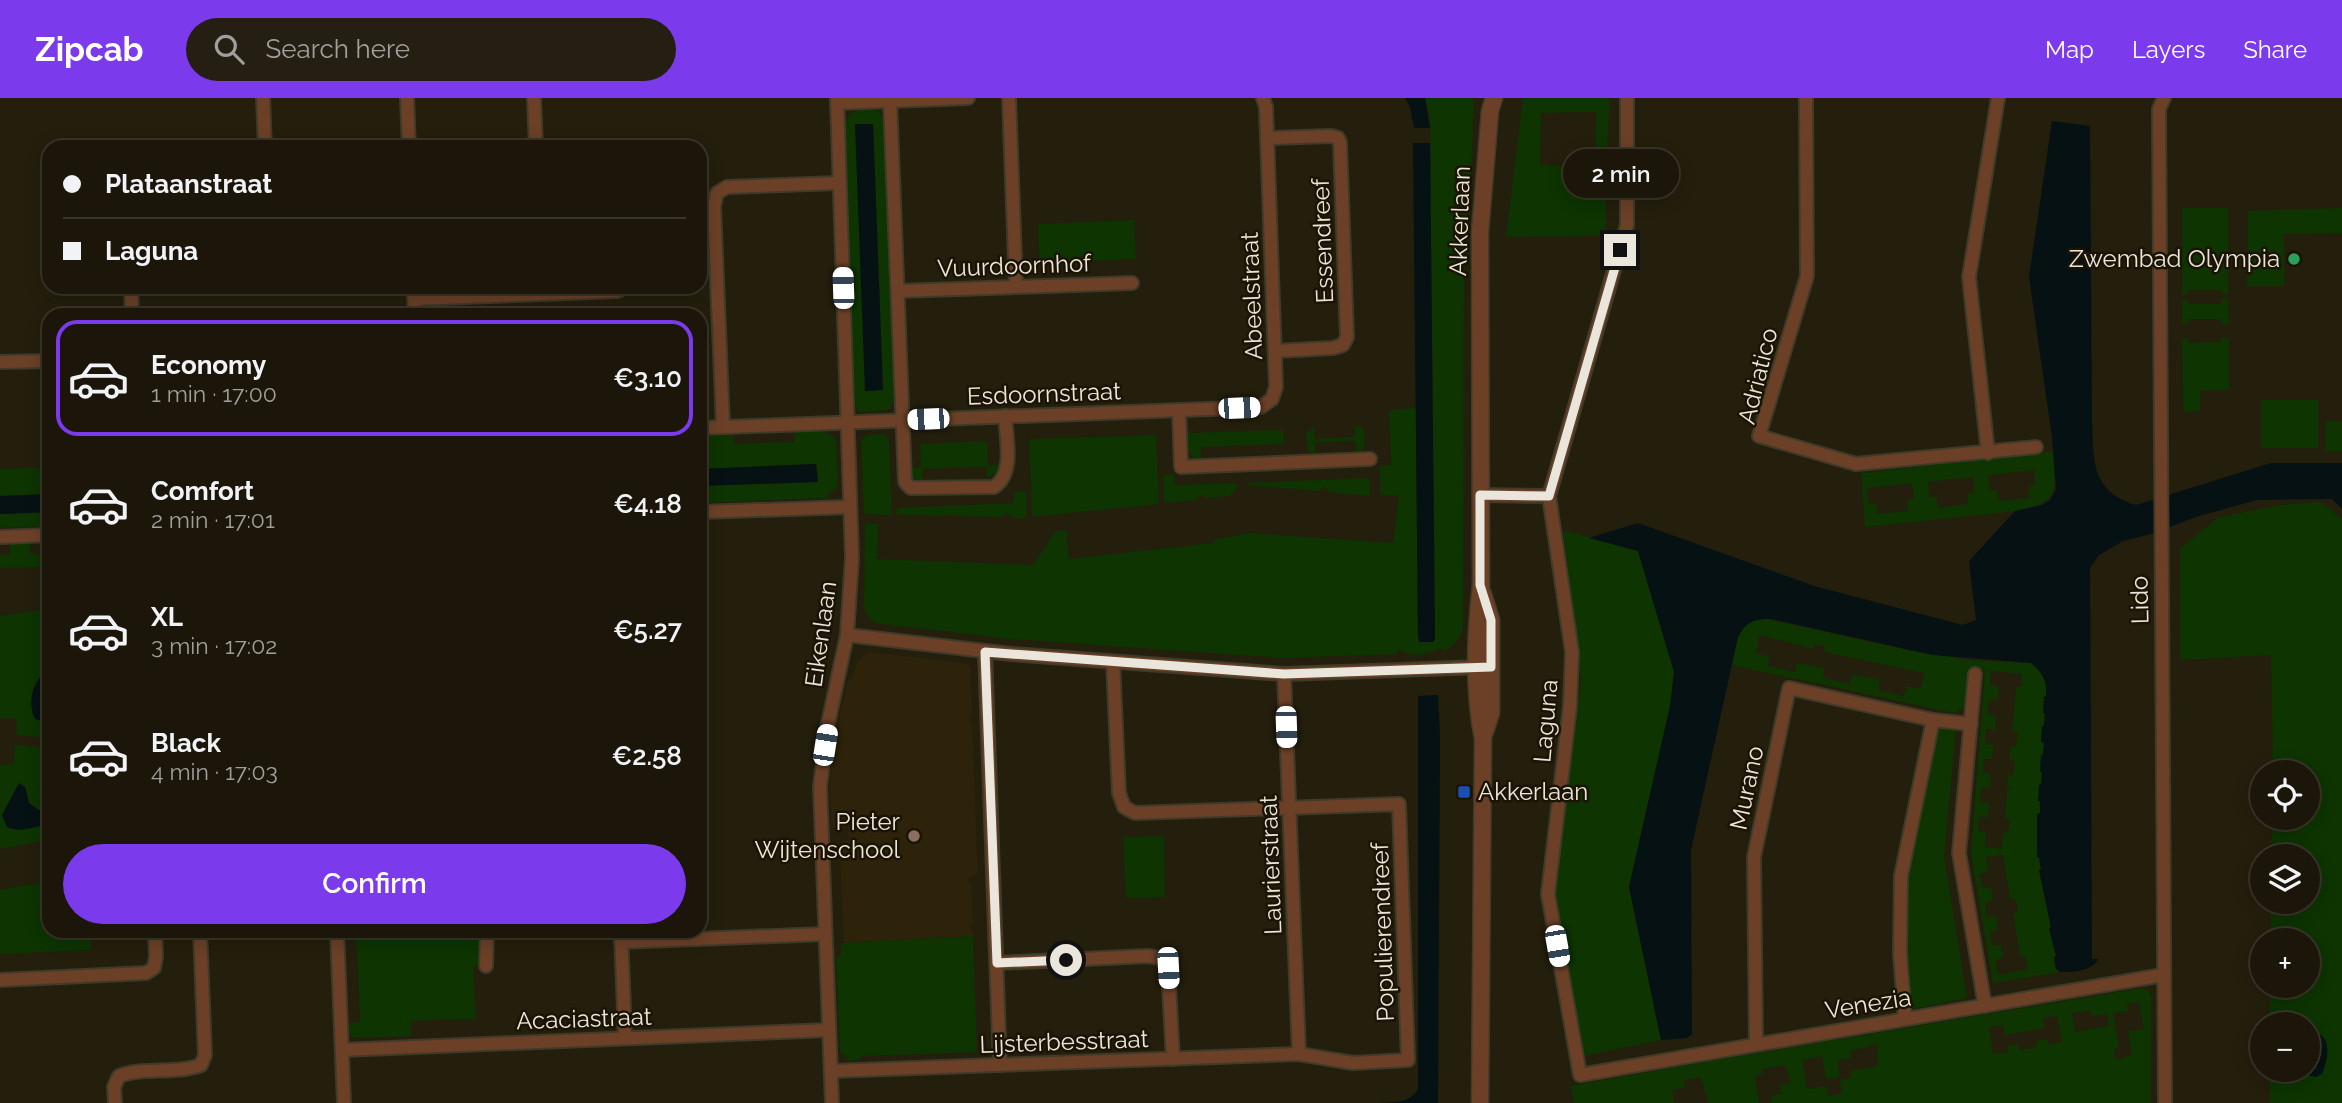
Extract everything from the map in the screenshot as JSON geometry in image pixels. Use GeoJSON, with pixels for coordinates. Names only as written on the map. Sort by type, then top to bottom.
{"type":"FeatureCollection","features":[{"type":"Feature","properties":{"kind":"street"},"geometry":{"type":"LineString","coordinates":[[263,98],[265,140]]}},
{"type":"Feature","properties":{"kind":"street"},"geometry":{"type":"LineString","coordinates":[[407,98],[409,140]]}},
{"type":"Feature","properties":{"kind":"street"},"geometry":{"type":"LineString","coordinates":[[534,98],[536,140]]}},
{"type":"Feature","properties":{"kind":"street"},"geometry":{"type":"LineString","coordinates":[[837,101],[968,98]]}},
{"type":"Feature","properties":{"kind":"street"},"geometry":{"type":"LineString","coordinates":[[1009,98],[1016,286]]}},
{"type":"Feature","properties":{"kind":"street","name":"Abeelstraat"},"geometry":{"type":"LineString","coordinates":[[1179,410],[1261,407],[1272,399],[1276,387],[1266,107],[1263,98]]}},
{"type":"Feature","properties":{"kind":"street","name":"Laguna"},"geometry":{"type":"LineString","coordinates":[[1580,1075],[1548,894],[1570,706],[1572,652],[1549,496],[1627,225],[1627,98]]}},
{"type":"Feature","properties":{"kind":"street","name":"Adriatico"},"geometry":{"type":"LineString","coordinates":[[1806,98],[1807,276],[1759,436],[1856,464],[2036,447]]}},
{"type":"Feature","properties":{"kind":"street"},"geometry":{"type":"LineString","coordinates":[[1988,453],[1969,277],[1998,98]]}},
{"type":"Feature","properties":{"kind":"street","name":"Lido"},"geometry":{"type":"LineString","coordinates":[[2164,98],[2159,109],[2165,1103]]}},
{"type":"Feature","properties":{"kind":"street","name":"Eikenlaan"},"geometry":{"type":"LineString","coordinates":[[832,1103],[820,814],[821,766],[847,635],[852,558],[837,101]]}},
{"type":"Feature","properties":{"kind":"street"},"geometry":{"type":"LineString","coordinates":[[890,101],[905,482],[911,488],[994,487],[1001,483],[1007,469],[1005,416]]}},
{"type":"Feature","properties":{"kind":"street","name":"Akkerlaan"},"geometry":{"type":"LineString","coordinates":[[1480,1103],[1483,739],[1478,713],[1484,667],[1477,620],[1480,585],[1480,232],[1490,102]]}},
{"type":"Feature","properties":{"kind":"street","name":"Essendreef"},"geometry":{"type":"LineString","coordinates":[[1267,138],[1331,135],[1340,142],[1341,156],[1347,337],[1343,345],[1333,348],[1275,351]]}},
{"type":"Feature","properties":{"kind":"street"},"geometry":{"type":"LineString","coordinates":[[723,427],[714,206],[717,192],[727,187],[838,183]]}},
{"type":"Feature","properties":{"kind":"street","name":"Vuurdoornhof"},"geometry":{"type":"LineString","coordinates":[[898,292],[1132,283]]}},
{"type":"Feature","properties":{"kind":"street"},"geometry":{"type":"LineString","coordinates":[[0,362],[42,361]]}},
{"type":"Feature","properties":{"kind":"street"},"geometry":{"type":"LineString","coordinates":[[1179,410],[1181,467],[1370,459]]}},
{"type":"Feature","properties":{"kind":"street","name":"Esdoornstraat"},"geometry":{"type":"LineString","coordinates":[[707,428],[1179,410]]}},
{"type":"Feature","properties":{"kind":"street"},"geometry":{"type":"LineString","coordinates":[[1480,495],[1549,496]]}},
{"type":"Feature","properties":{"kind":"street"},"geometry":{"type":"LineString","coordinates":[[707,512],[850,507]]}},
{"type":"Feature","properties":{"kind":"street"},"geometry":{"type":"LineString","coordinates":[[0,537],[42,535]]}},
{"type":"Feature","properties":{"kind":"street"},"geometry":{"type":"LineString","coordinates":[[847,635],[985,652],[1284,674],[1484,667]]}},
{"type":"Feature","properties":{"kind":"street"},"geometry":{"type":"LineString","coordinates":[[985,652],[1000,1065]]}},
{"type":"Feature","properties":{"kind":"street"},"geometry":{"type":"LineString","coordinates":[[1113,662],[1119,793],[1124,807],[1135,813],[1289,806]]}},
{"type":"Feature","properties":{"kind":"street","name":"Laurierstraat"},"geometry":{"type":"LineString","coordinates":[[1284,674],[1299,1054]]}},
{"type":"Feature","properties":{"kind":"street"},"geometry":{"type":"LineString","coordinates":[[1975,674],[1959,853],[1985,1006]]}},
{"type":"Feature","properties":{"kind":"street","name":"Murano"},"geometry":{"type":"LineString","coordinates":[[1756,1044],[1754,857],[1789,688],[1933,719],[1971,724]]}},
{"type":"Feature","properties":{"kind":"street"},"geometry":{"type":"LineString","coordinates":[[1905,1019],[1900,953],[1901,876],[1933,719]]}},
{"type":"Feature","properties":{"kind":"street","name":"Populierendreef"},"geometry":{"type":"LineString","coordinates":[[1289,806],[1399,804],[1409,1059],[1353,1063],[1299,1054]]}},
{"type":"Feature","properties":{"kind":"street"},"geometry":{"type":"LineString","coordinates":[[707,935],[824,934]]}},
{"type":"Feature","properties":{"kind":"street"},"geometry":{"type":"LineString","coordinates":[[0,980],[146,973],[154,968],[155,938]]}},
{"type":"Feature","properties":{"kind":"street"},"geometry":{"type":"LineString","coordinates":[[115,1103],[114,1087],[119,1076],[130,1072],[188,1070],[201,1065],[205,1055],[200,938]]}},
{"type":"Feature","properties":{"kind":"street"},"geometry":{"type":"LineString","coordinates":[[337,938],[344,1103]]}},
{"type":"Feature","properties":{"kind":"street"},"geometry":{"type":"LineString","coordinates":[[486,966],[488,938]]}},
{"type":"Feature","properties":{"kind":"street"},"geometry":{"type":"LineString","coordinates":[[621,938],[625,1038]]}},
{"type":"Feature","properties":{"kind":"street"},"geometry":{"type":"LineString","coordinates":[[997,963],[1148,956],[1160,958],[1168,968],[1172,1059]]}},
{"type":"Feature","properties":{"kind":"street","name":"Venezia"},"geometry":{"type":"LineString","coordinates":[[1580,1075],[2163,975]]}},
{"type":"Feature","properties":{"kind":"street","name":"Acaciastraat"},"geometry":{"type":"LineString","coordinates":[[342,1050],[829,1030]]}},
{"type":"Feature","properties":{"kind":"street","name":"Lijsterbesstraat"},"geometry":{"type":"LineString","coordinates":[[831,1072],[1299,1054]]}},
{"type":"Feature","properties":{"kind":"shaded area"},"geometry":{"type":"Polygon","coordinates":[[[1405,98],[1425,98],[1430,128],[1414,128],[1410,107],[1405,98]]]}},
{"type":"Feature","properties":{"kind":"shaded area"},"geometry":{"type":"Polygon","coordinates":[[[2052,121],[2090,126],[2092,420],[2093,449],[2102,483],[2110,492],[2136,505],[2271,463],[2342,463],[2342,509],[2332,499],[2257,500],[2123,541],[2099,555],[2090,568],[2092,959],[2098,959],[2091,967],[2081,970],[2060,972],[2056,969],[2056,956],[2037,857],[2037,814],[2040,813],[2038,801],[2046,691],[2045,682],[2035,667],[2031,663],[1933,655],[1771,619],[1755,620],[1748,624],[1738,637],[1691,850],[1692,1034],[1687,1038],[1661,1040],[1629,887],[1670,706],[1674,672],[1638,551],[1589,538],[1638,523],[1814,586],[1963,625],[1976,620],[1969,561],[2015,511],[2042,505],[2050,500],[2056,489],[2052,437],[2029,277],[2052,121]]]}},
{"type":"Feature","properties":{"kind":"shaded area"},"geometry":{"type":"Polygon","coordinates":[[[855,124],[873,124],[883,390],[865,391],[855,124]]]}},
{"type":"Feature","properties":{"kind":"shaded area"},"geometry":{"type":"Polygon","coordinates":[[[1413,143],[1430,143],[1433,642],[1419,642],[1418,636],[1413,143]]]}},
{"type":"Feature","properties":{"kind":"shaded area"},"geometry":{"type":"Polygon","coordinates":[[[816,464],[818,482],[707,486],[707,469],[816,464]]]}},
{"type":"Feature","properties":{"kind":"shaded area"},"geometry":{"type":"Polygon","coordinates":[[[42,494],[42,512],[0,514],[0,496],[42,494]]]}},
{"type":"Feature","properties":{"kind":"shaded area"},"geometry":{"type":"Polygon","coordinates":[[[870,652],[970,666],[972,714],[969,714],[972,723],[978,874],[968,878],[968,883],[971,883],[973,924],[970,924],[970,930],[973,930],[973,936],[844,943],[840,857],[841,841],[849,840],[848,827],[831,828],[830,779],[836,729],[848,680],[851,680],[858,660],[870,652]]]}},
{"type":"Feature","properties":{"kind":"shaded area"},"geometry":{"type":"Polygon","coordinates":[[[42,676],[42,721],[35,719],[32,708],[32,695],[42,676]]]}},
{"type":"Feature","properties":{"kind":"shaded area"},"geometry":{"type":"Polygon","coordinates":[[[1438,695],[1438,1103],[1380,1103],[1407,1099],[1418,1089],[1418,696],[1438,695]]]}},
{"type":"Feature","properties":{"kind":"shaded area"},"geometry":{"type":"Polygon","coordinates":[[[19,783],[25,787],[29,803],[42,812],[42,826],[12,829],[7,827],[2,815],[19,783]]]}},
{"type":"Feature","properties":{"kind":"shaded area"},"geometry":{"type":"Polygon","coordinates":[[[2320,1035],[2326,1041],[2327,1047],[2320,1075],[2320,1035]]]}},
{"type":"Feature","properties":{"kind":"green space"},"geometry":{"type":"Polygon","coordinates":[[[1425,98],[1474,98],[1471,176],[1464,249],[1463,629],[1454,644],[1445,651],[1441,648],[1419,654],[1408,654],[1398,649],[1397,654],[1281,658],[1011,639],[871,621],[864,608],[865,523],[878,524],[877,559],[1033,565],[1056,531],[1066,530],[1069,559],[1214,543],[1214,540],[1248,533],[1393,543],[1399,496],[1380,495],[1380,466],[1391,465],[1389,410],[1416,408],[1418,636],[1433,642],[1430,119],[1425,98]]]}},
{"type":"Feature","properties":{"kind":"green space"},"geometry":{"type":"Polygon","coordinates":[[[1523,98],[1610,98],[1606,164],[1595,164],[1596,112],[1541,113],[1540,165],[1606,166],[1606,236],[1506,237],[1523,98]]]}},
{"type":"Feature","properties":{"kind":"green space"},"geometry":{"type":"Polygon","coordinates":[[[872,109],[880,113],[884,122],[894,400],[889,410],[859,412],[853,401],[845,122],[853,112],[872,109]],[[873,124],[855,125],[866,391],[883,389],[873,124]]]}},
{"type":"Feature","properties":{"kind":"green space"},"geometry":{"type":"Polygon","coordinates":[[[2182,208],[2228,208],[2228,295],[2222,295],[2221,290],[2188,290],[2188,295],[2182,295],[2182,208]]]}},
{"type":"Feature","properties":{"kind":"green space"},"geometry":{"type":"Polygon","coordinates":[[[2342,208],[2342,233],[2284,234],[2284,286],[2247,286],[2248,211],[2342,208]]]}},
{"type":"Feature","properties":{"kind":"green space"},"geometry":{"type":"Polygon","coordinates":[[[1134,220],[1136,259],[1039,263],[1038,224],[1134,220]]]}},
{"type":"Feature","properties":{"kind":"green space"},"geometry":{"type":"Polygon","coordinates":[[[2221,299],[2228,299],[2229,324],[2222,324],[2221,319],[2189,319],[2188,324],[2182,324],[2182,300],[2188,300],[2188,304],[2221,304],[2221,299]]]}},
{"type":"Feature","properties":{"kind":"green space"},"geometry":{"type":"Polygon","coordinates":[[[2182,338],[2188,338],[2188,343],[2221,342],[2221,338],[2229,338],[2229,390],[2200,390],[2200,411],[2183,412],[2182,338]]]}},
{"type":"Feature","properties":{"kind":"green space"},"geometry":{"type":"Polygon","coordinates":[[[2261,400],[2318,400],[2318,448],[2261,448],[2261,400]]]}},
{"type":"Feature","properties":{"kind":"green space"},"geometry":{"type":"Polygon","coordinates":[[[2326,421],[2342,421],[2342,451],[2325,451],[2326,421]]]}},
{"type":"Feature","properties":{"kind":"green space"},"geometry":{"type":"Polygon","coordinates":[[[1355,426],[1361,426],[1364,431],[1365,442],[1361,452],[1356,453],[1355,441],[1315,442],[1315,454],[1308,451],[1306,433],[1314,427],[1315,439],[1355,437],[1355,426]]]}},
{"type":"Feature","properties":{"kind":"green space"},"geometry":{"type":"Polygon","coordinates":[[[826,429],[826,434],[831,434],[836,440],[838,485],[828,493],[828,498],[707,503],[707,486],[818,481],[816,464],[707,469],[707,434],[733,433],[734,444],[794,442],[795,431],[826,429]]]}},
{"type":"Feature","properties":{"kind":"green space"},"geometry":{"type":"Polygon","coordinates":[[[1283,430],[1284,444],[1201,447],[1201,459],[1193,457],[1187,448],[1187,433],[1283,430]]]}},
{"type":"Feature","properties":{"kind":"green space"},"geometry":{"type":"Polygon","coordinates":[[[884,434],[889,440],[892,515],[864,514],[861,440],[867,435],[884,434]]]}},
{"type":"Feature","properties":{"kind":"green space"},"geometry":{"type":"Polygon","coordinates":[[[1156,435],[1159,504],[1032,517],[1029,439],[1156,435]]]}},
{"type":"Feature","properties":{"kind":"green space"},"geometry":{"type":"Polygon","coordinates":[[[987,441],[988,465],[999,465],[999,471],[987,478],[986,467],[923,469],[922,481],[915,479],[910,473],[909,468],[921,467],[920,444],[987,441]]]}},
{"type":"Feature","properties":{"kind":"green space"},"geometry":{"type":"Polygon","coordinates":[[[2053,451],[2055,476],[2048,499],[2031,508],[1865,527],[1861,473],[2053,451]],[[2034,470],[1988,475],[1990,490],[1997,490],[1999,501],[2029,498],[2028,486],[2035,485],[2034,470]],[[1973,477],[1928,482],[1929,497],[1937,497],[1938,508],[1968,504],[1967,493],[1975,492],[1973,477]],[[1912,483],[1867,488],[1869,504],[1876,503],[1878,514],[1908,511],[1907,500],[1914,499],[1912,483]]]}},
{"type":"Feature","properties":{"kind":"green space"},"geometry":{"type":"Polygon","coordinates":[[[42,467],[42,494],[0,496],[0,469],[42,467]]]}},
{"type":"Feature","properties":{"kind":"green space"},"geometry":{"type":"Polygon","coordinates":[[[1174,474],[1175,485],[1236,483],[1237,488],[1230,496],[1207,498],[1201,495],[1196,500],[1164,503],[1163,475],[1174,474]]]}},
{"type":"Feature","properties":{"kind":"green space"},"geometry":{"type":"Polygon","coordinates":[[[1369,478],[1370,496],[1330,492],[1325,487],[1319,491],[1247,485],[1247,483],[1369,478]]]}},
{"type":"Feature","properties":{"kind":"green space"},"geometry":{"type":"Polygon","coordinates":[[[1026,491],[1027,518],[1013,518],[1007,513],[1001,517],[897,515],[897,508],[1014,503],[1014,492],[1026,491]]]}},
{"type":"Feature","properties":{"kind":"green space"},"geometry":{"type":"Polygon","coordinates":[[[2321,502],[2342,519],[2342,1103],[2270,1103],[2270,1082],[2320,1082],[2320,1012],[2270,1012],[2270,998],[2320,998],[2320,928],[2271,928],[2271,914],[2320,914],[2320,844],[2272,844],[2272,830],[2320,830],[2320,760],[2273,760],[2271,655],[2180,660],[2180,549],[2217,518],[2280,505],[2321,502]]]}},
{"type":"Feature","properties":{"kind":"green space"},"geometry":{"type":"Polygon","coordinates":[[[42,512],[42,526],[0,528],[0,514],[42,512]]]}},
{"type":"Feature","properties":{"kind":"green space"},"geometry":{"type":"Polygon","coordinates":[[[1563,530],[1638,551],[1674,672],[1670,706],[1629,887],[1661,1040],[1583,1056],[1555,893],[1581,681],[1563,530]]]}},
{"type":"Feature","properties":{"kind":"green space"},"geometry":{"type":"Polygon","coordinates":[[[30,543],[30,554],[42,554],[42,567],[0,568],[0,555],[10,555],[10,544],[30,543]]]}},
{"type":"Feature","properties":{"kind":"green space"},"geometry":{"type":"Polygon","coordinates":[[[42,610],[42,737],[16,735],[17,719],[0,718],[0,616],[42,610]]]}},
{"type":"Feature","properties":{"kind":"green space"},"geometry":{"type":"Polygon","coordinates":[[[1762,618],[1907,650],[1970,660],[2031,663],[2044,677],[2046,697],[2041,742],[2044,742],[2039,785],[2040,814],[2037,814],[2039,870],[2056,968],[2060,972],[1993,983],[1971,853],[1985,670],[1968,668],[1964,708],[1954,713],[1732,665],[1739,635],[1747,623],[1762,618]],[[1760,635],[1756,653],[1770,657],[1768,666],[1795,672],[1797,663],[1825,668],[1823,678],[1850,684],[1852,674],[1880,680],[1878,690],[1904,696],[1907,686],[1921,689],[1924,673],[1824,652],[1825,646],[1815,644],[1814,649],[1760,635]],[[1991,671],[1990,685],[1999,686],[1997,700],[1989,700],[1987,714],[1996,716],[1995,730],[1986,729],[1985,744],[1994,745],[1992,759],[1984,759],[1983,773],[1991,774],[1990,788],[1981,787],[1980,802],[1989,803],[1988,817],[1979,817],[1978,831],[1986,832],[1985,847],[2002,849],[2003,833],[2008,833],[2010,819],[2005,818],[2007,790],[2013,789],[2007,788],[2008,775],[2013,775],[2015,761],[2009,760],[2011,746],[2016,746],[2018,732],[2012,731],[2016,687],[2021,687],[2022,674],[1991,671]],[[2003,855],[1986,857],[1988,872],[1980,874],[1982,888],[1991,887],[1993,901],[1985,903],[1987,917],[1996,916],[1998,930],[1990,931],[1992,946],[2001,945],[2003,958],[1995,960],[1998,975],[2028,969],[2025,956],[2020,956],[2013,913],[2018,912],[2015,898],[2010,899],[2003,855]]]}},
{"type":"Feature","properties":{"kind":"green space"},"geometry":{"type":"Polygon","coordinates":[[[1936,725],[1956,728],[1944,856],[1967,998],[1912,1009],[1906,952],[1907,876],[1936,725]]]}},
{"type":"Feature","properties":{"kind":"green space"},"geometry":{"type":"Polygon","coordinates":[[[15,745],[42,747],[42,812],[29,803],[25,787],[13,798],[2,815],[14,830],[42,825],[42,841],[0,849],[0,765],[13,764],[15,745]]]}},
{"type":"Feature","properties":{"kind":"green space"},"geometry":{"type":"Polygon","coordinates":[[[1164,836],[1165,897],[1126,898],[1123,837],[1164,836]]]}},
{"type":"Feature","properties":{"kind":"green space"},"geometry":{"type":"Polygon","coordinates":[[[42,882],[42,938],[90,938],[91,950],[0,954],[0,890],[42,882]]]}},
{"type":"Feature","properties":{"kind":"green space"},"geometry":{"type":"Polygon","coordinates":[[[973,936],[977,1052],[862,1056],[858,1060],[849,1061],[840,1053],[836,959],[841,954],[841,943],[973,936]]]}},
{"type":"Feature","properties":{"kind":"green space"},"geometry":{"type":"Polygon","coordinates":[[[356,938],[484,938],[485,956],[479,966],[473,966],[476,1019],[411,1021],[411,1036],[353,1038],[349,1033],[348,1023],[360,1022],[356,938]]]}},
{"type":"Feature","properties":{"kind":"green space"},"geometry":{"type":"Polygon","coordinates":[[[2142,988],[2149,991],[2151,997],[2151,1103],[1772,1103],[1771,1096],[1781,1094],[1780,1086],[1790,1083],[1786,1065],[1762,1069],[1762,1074],[1755,1076],[1759,1103],[1708,1103],[1701,1077],[1684,1080],[1685,1088],[1672,1090],[1674,1103],[1574,1103],[1571,1086],[2142,988]],[[2139,1002],[2127,1004],[2128,1011],[2113,1013],[2119,1048],[2114,1049],[2116,1060],[2132,1055],[2128,1031],[2144,1029],[2139,1002]],[[2090,1010],[2072,1013],[2075,1032],[2109,1026],[2107,1014],[2092,1016],[2090,1010]],[[2057,1016],[2043,1018],[2045,1028],[2005,1035],[2003,1025],[1989,1027],[1993,1054],[2008,1052],[2007,1046],[2018,1044],[2019,1050],[2037,1047],[2036,1041],[2047,1039],[2048,1045],[2062,1042],[2057,1016]],[[1877,1044],[1850,1051],[1851,1058],[1837,1061],[1840,1077],[1826,1079],[1822,1056],[1802,1060],[1807,1089],[1826,1086],[1828,1096],[1842,1093],[1840,1080],[1851,1078],[1850,1071],[1878,1066],[1877,1044]]]}},
{"type":"Feature","properties":{"kind":"place","name":"Zwembad Olympia"},"geometry":{"type":"Point","coordinates":[2294,259]}},
{"type":"Feature","properties":{"kind":"place","name":"Akkerlaan"},"geometry":{"type":"Point","coordinates":[1464,792]}},
{"type":"Feature","properties":{"kind":"place","name":"Pieter Wijtenschool"},"geometry":{"type":"Point","coordinates":[914,836]}},
{"type":"Feature","properties":{"kind":"route"},"geometry":{"type":"LineString","coordinates":[[1066,960],[997,963],[985,652],[1284,674],[1491,667],[1491,620],[1480,585],[1480,495],[1549,496],[1620,250]]}}]}
